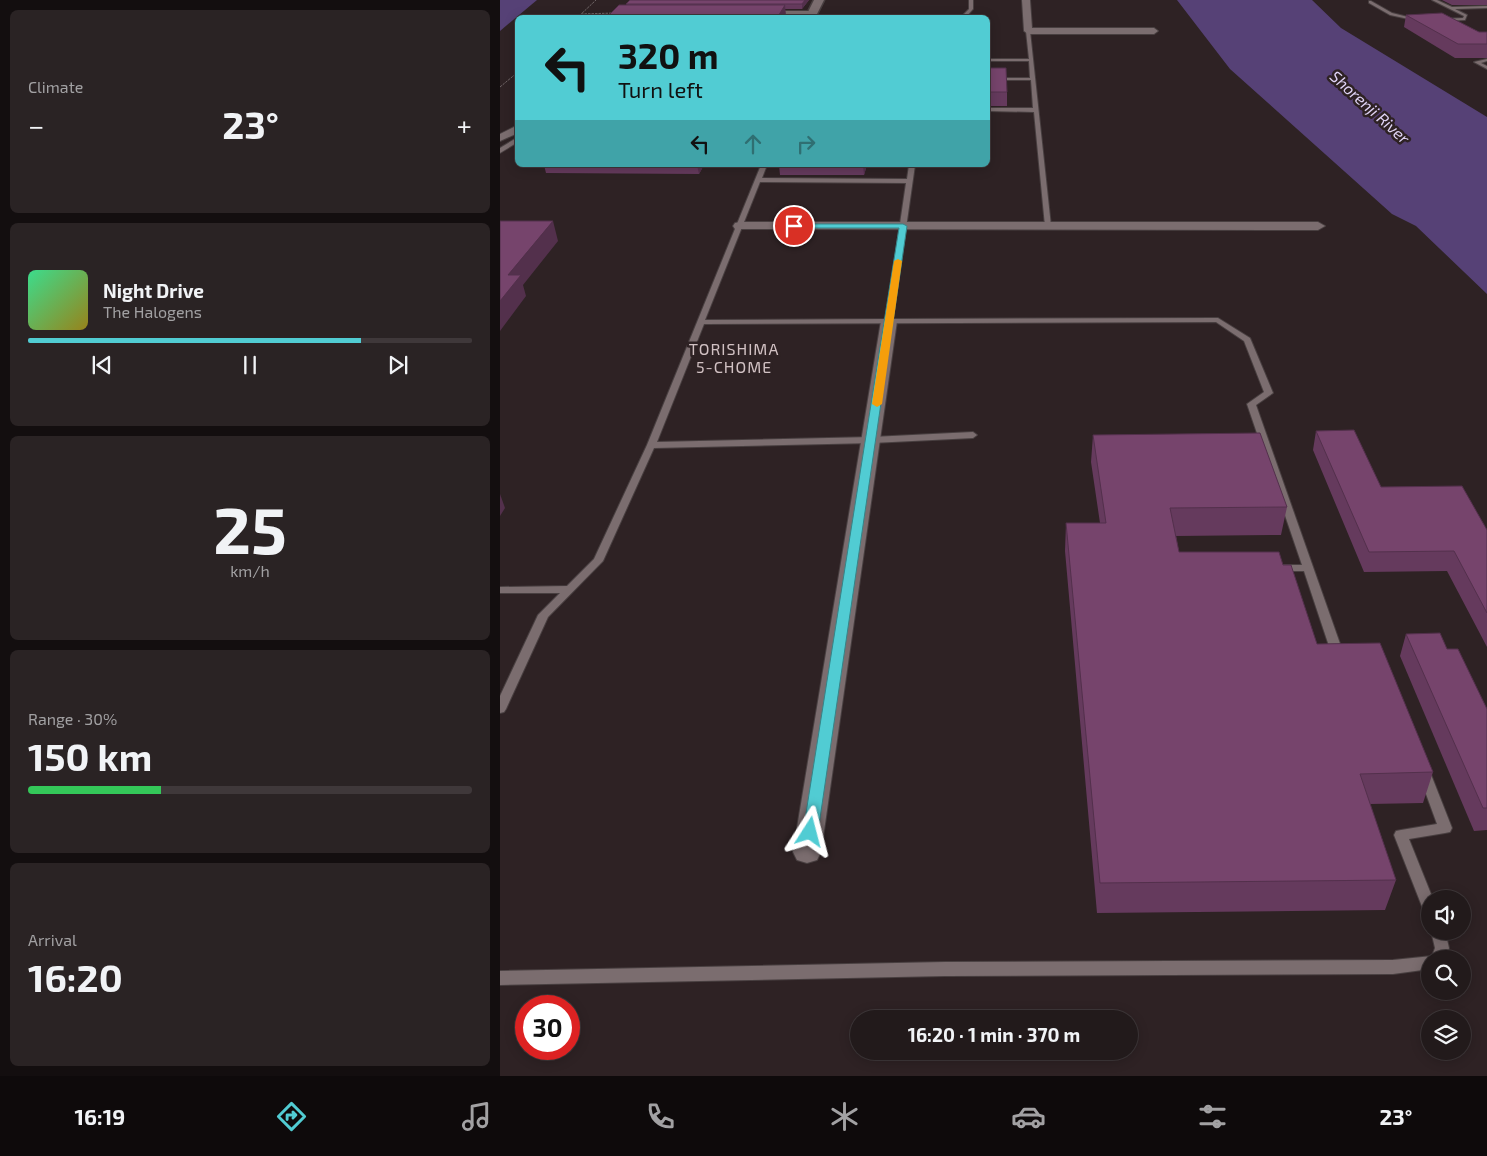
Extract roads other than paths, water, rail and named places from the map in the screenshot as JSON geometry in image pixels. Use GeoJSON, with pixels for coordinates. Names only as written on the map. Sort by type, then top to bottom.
{"type":"FeatureCollection","features":[{"type":"Feature","properties":{"kind":"street"},"geometry":{"type":"LineString","coordinates":[[1026,0],[1028,31],[1154,31]]}},
{"type":"Feature","properties":{"kind":"street"},"geometry":{"type":"LineString","coordinates":[[816,15],[825,2]]}},
{"type":"Feature","properties":{"kind":"street"},"geometry":{"type":"LineString","coordinates":[[747,13],[765,10],[807,15]]}},
{"type":"Feature","properties":{"kind":"street"},"geometry":{"type":"LineString","coordinates":[[500,129],[515,123]]}},
{"type":"Feature","properties":{"kind":"street"},"geometry":{"type":"LineString","coordinates":[[504,141],[515,131]]}},
{"type":"Feature","properties":{"kind":"street"},"geometry":{"type":"LineString","coordinates":[[740,226],[1318,226]]}},
{"type":"Feature","properties":{"kind":"street"},"geometry":{"type":"LineString","coordinates":[[807,852],[889,321]]}},
{"type":"Feature","properties":{"kind":"lane"},"geometry":{"type":"LineString","coordinates":[[965,15],[971,8],[971,0]]}},
{"type":"Feature","properties":{"kind":"lane"},"geometry":{"type":"LineString","coordinates":[[1434,0],[1466,16],[1464,19],[1436,20]]}},
{"type":"Feature","properties":{"kind":"lane"},"geometry":{"type":"LineString","coordinates":[[1370,2],[1391,14],[1426,20]]}},
{"type":"Feature","properties":{"kind":"lane"},"geometry":{"type":"LineString","coordinates":[[1452,8],[1487,7]]}},
{"type":"Feature","properties":{"kind":"lane"},"geometry":{"type":"LineString","coordinates":[[1028,31],[1048,226]]}},
{"type":"Feature","properties":{"kind":"lane"},"geometry":{"type":"LineString","coordinates":[[990,60],[1030,60]]}},
{"type":"Feature","properties":{"kind":"lane"},"geometry":{"type":"LineString","coordinates":[[1487,60],[1476,62],[1487,68]]}},
{"type":"Feature","properties":{"kind":"lane"},"geometry":{"type":"LineString","coordinates":[[990,78],[1032,79]]}},
{"type":"Feature","properties":{"kind":"lane"},"geometry":{"type":"LineString","coordinates":[[990,110],[1035,110]]}},
{"type":"Feature","properties":{"kind":"lane"},"geometry":{"type":"LineString","coordinates":[[500,152],[504,141]]}},
{"type":"Feature","properties":{"kind":"lane"},"geometry":{"type":"LineString","coordinates":[[500,709],[543,616],[598,562],[651,445],[763,167]]}},
{"type":"Feature","properties":{"kind":"lane"},"geometry":{"type":"LineString","coordinates":[[889,321],[912,167]]}},
{"type":"Feature","properties":{"kind":"lane"},"geometry":{"type":"LineString","coordinates":[[758,180],[910,180]]}},
{"type":"Feature","properties":{"kind":"lane"},"geometry":{"type":"LineString","coordinates":[[701,322],[1218,320],[1247,340],[1269,393],[1251,404],[1342,665]]}},
{"type":"Feature","properties":{"kind":"lane"},"geometry":{"type":"LineString","coordinates":[[651,445],[872,440],[973,435]]}},
{"type":"Feature","properties":{"kind":"lane"},"geometry":{"type":"LineString","coordinates":[[1269,569],[1308,568]]}},
{"type":"Feature","properties":{"kind":"lane"},"geometry":{"type":"LineString","coordinates":[[500,590],[570,589]]}},
{"type":"Feature","properties":{"kind":"lane"},"geometry":{"type":"LineString","coordinates":[[1418,757],[1445,828],[1401,835],[1422,890]]}},
{"type":"Feature","properties":{"kind":"lane"},"geometry":{"type":"LineString","coordinates":[[500,978],[945,970],[1394,966],[1421,963]]}},
{"type":"Feature","properties":{"kind":"water"},"geometry":{"type":"Polygon","coordinates":[[[500,0],[537,0],[519,15],[515,15],[515,18],[500,31],[500,0]]]}},
{"type":"Feature","properties":{"kind":"water","name":"Shorenji River"},"geometry":{"type":"Polygon","coordinates":[[[1177,0],[1312,0],[1341,28],[1487,117],[1487,294],[1416,226],[1392,214],[1230,69],[1177,0]]]}},
{"type":"Feature","properties":{"kind":"district","name":"TORISHIMA 5-CHOME"},"geometry":{"type":"Point","coordinates":[734,358]}}]}
